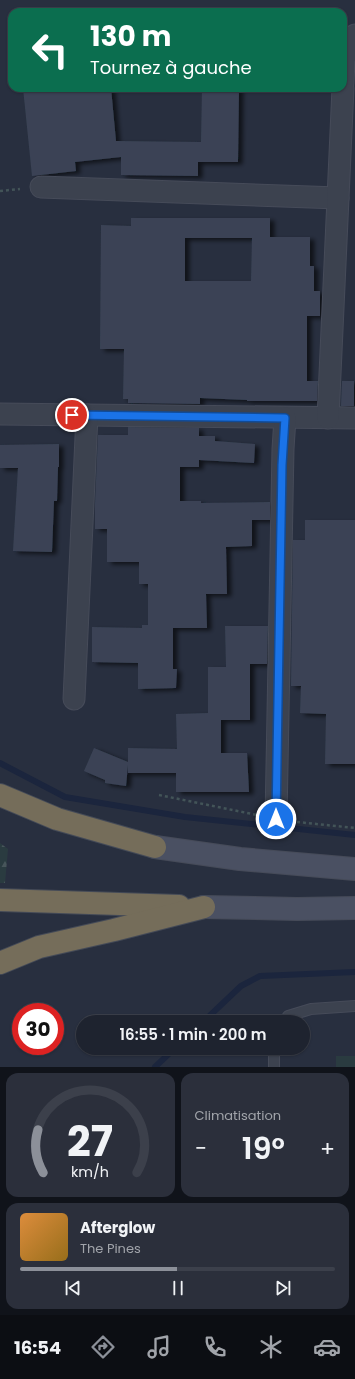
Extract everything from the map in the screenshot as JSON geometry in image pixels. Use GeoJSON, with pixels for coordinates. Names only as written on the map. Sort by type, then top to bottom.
{"type":"FeatureCollection","features":[{"type":"Feature","properties":{"kind":"highway"},"geometry":{"type":"LineString","coordinates":[[0,795],[57,819],[154,847]]}},
{"type":"Feature","properties":{"kind":"highway"},"geometry":{"type":"LineString","coordinates":[[0,900],[204,907]]}},
{"type":"Feature","properties":{"kind":"highway"},"geometry":{"type":"LineString","coordinates":[[0,964],[39,947],[204,907]]}},
{"type":"Feature","properties":{"kind":"main road"},"geometry":{"type":"LineString","coordinates":[[154,847],[240,859],[355,869]]}},
{"type":"Feature","properties":{"kind":"main road"},"geometry":{"type":"LineString","coordinates":[[204,907],[297,909],[355,908]]}},
{"type":"Feature","properties":{"kind":"street"},"geometry":{"type":"LineString","coordinates":[[347,52],[355,35]]}},
{"type":"Feature","properties":{"kind":"street"},"geometry":{"type":"LineString","coordinates":[[328,418],[343,92]]}},
{"type":"Feature","properties":{"kind":"street"},"geometry":{"type":"LineString","coordinates":[[41,187],[338,198]]}},
{"type":"Feature","properties":{"kind":"street"},"geometry":{"type":"LineString","coordinates":[[0,414],[355,418]]}},
{"type":"Feature","properties":{"kind":"street"},"geometry":{"type":"LineString","coordinates":[[74,699],[87,415]]}},
{"type":"Feature","properties":{"kind":"street"},"geometry":{"type":"LineString","coordinates":[[276,819],[282,465],[285,418]]}},
{"type":"Feature","properties":{"kind":"lane"},"geometry":{"type":"LineString","coordinates":[[291,1015],[311,1009],[355,1006]]}},
{"type":"Feature","properties":{"kind":"lane"},"geometry":{"type":"LineString","coordinates":[[274,1055],[274,1067]]}},
{"type":"Feature","properties":{"kind":"path"},"geometry":{"type":"LineString","coordinates":[[159,795],[276,819],[342,828],[355,828]]}},
{"type":"Feature","properties":{"kind":"green space"},"geometry":{"type":"Polygon","coordinates":[[[0,843],[8,849],[5,883],[0,883],[0,843]]]}},
{"type":"Feature","properties":{"kind":"green space"},"geometry":{"type":"Polygon","coordinates":[[[336,1056],[355,1056],[355,1067],[336,1067],[336,1056]]]}},
{"type":"Feature","properties":{"kind":"building"},"geometry":{"type":"Polygon","coordinates":[[[23,92],[111,92],[116,141],[201,142],[202,92],[239,92],[238,162],[198,162],[198,176],[121,175],[121,157],[75,162],[76,171],[32,176],[23,92]]]}},
{"type":"Feature","properties":{"kind":"building"},"geometry":{"type":"Polygon","coordinates":[[[131,218],[270,218],[270,237],[310,237],[310,266],[314,266],[314,291],[320,291],[320,316],[307,316],[307,381],[318,381],[317,401],[247,401],[200,398],[200,404],[128,403],[128,399],[123,399],[124,349],[100,349],[101,225],[131,226],[131,218]],[[185,238],[185,281],[251,281],[252,238],[185,238]]]}},
{"type":"Feature","properties":{"kind":"building"},"geometry":{"type":"Polygon","coordinates":[[[342,381],[354,381],[354,406],[341,406],[342,381]]]}},
{"type":"Feature","properties":{"kind":"building"},"geometry":{"type":"Polygon","coordinates":[[[128,427],[199,428],[199,436],[215,436],[215,441],[255,444],[254,463],[199,460],[199,467],[180,467],[180,501],[201,501],[201,503],[270,502],[270,520],[252,520],[252,546],[226,547],[227,594],[206,594],[207,628],[173,628],[173,669],[177,669],[176,688],[138,689],[138,663],[92,662],[92,627],[142,628],[142,625],[148,625],[148,584],[139,584],[139,562],[107,562],[107,529],[95,529],[98,435],[128,435],[128,427]]]}},
{"type":"Feature","properties":{"kind":"building"},"geometry":{"type":"Polygon","coordinates":[[[59,444],[57,501],[54,501],[52,552],[13,551],[18,468],[0,468],[0,445],[59,444]]]}},
{"type":"Feature","properties":{"kind":"building"},"geometry":{"type":"Polygon","coordinates":[[[305,520],[355,520],[355,764],[325,764],[326,714],[300,713],[301,686],[291,686],[293,540],[305,540],[305,520]]]}},
{"type":"Feature","properties":{"kind":"building"},"geometry":{"type":"Polygon","coordinates":[[[225,626],[268,626],[267,664],[250,664],[250,720],[221,720],[221,753],[247,753],[249,792],[176,792],[176,773],[128,773],[128,765],[126,786],[105,783],[105,780],[84,771],[94,748],[128,762],[128,748],[177,749],[176,714],[208,713],[208,667],[226,667],[225,626]]]}},
{"type":"Feature","properties":{"kind":"waterway"},"geometry":{"type":"LineString","coordinates":[[0,763],[65,797],[185,817],[355,835]]}},
{"type":"Feature","properties":{"kind":"waterway"},"geometry":{"type":"LineString","coordinates":[[210,1015],[241,986],[260,976],[355,972]]}},
{"type":"Feature","properties":{"kind":"waterway"},"geometry":{"type":"LineString","coordinates":[[155,1067],[168,1055]]}},
{"type":"Feature","properties":{"kind":"route"},"geometry":{"type":"LineString","coordinates":[[72,415],[285,418],[282,465],[276,819]]}}]}
